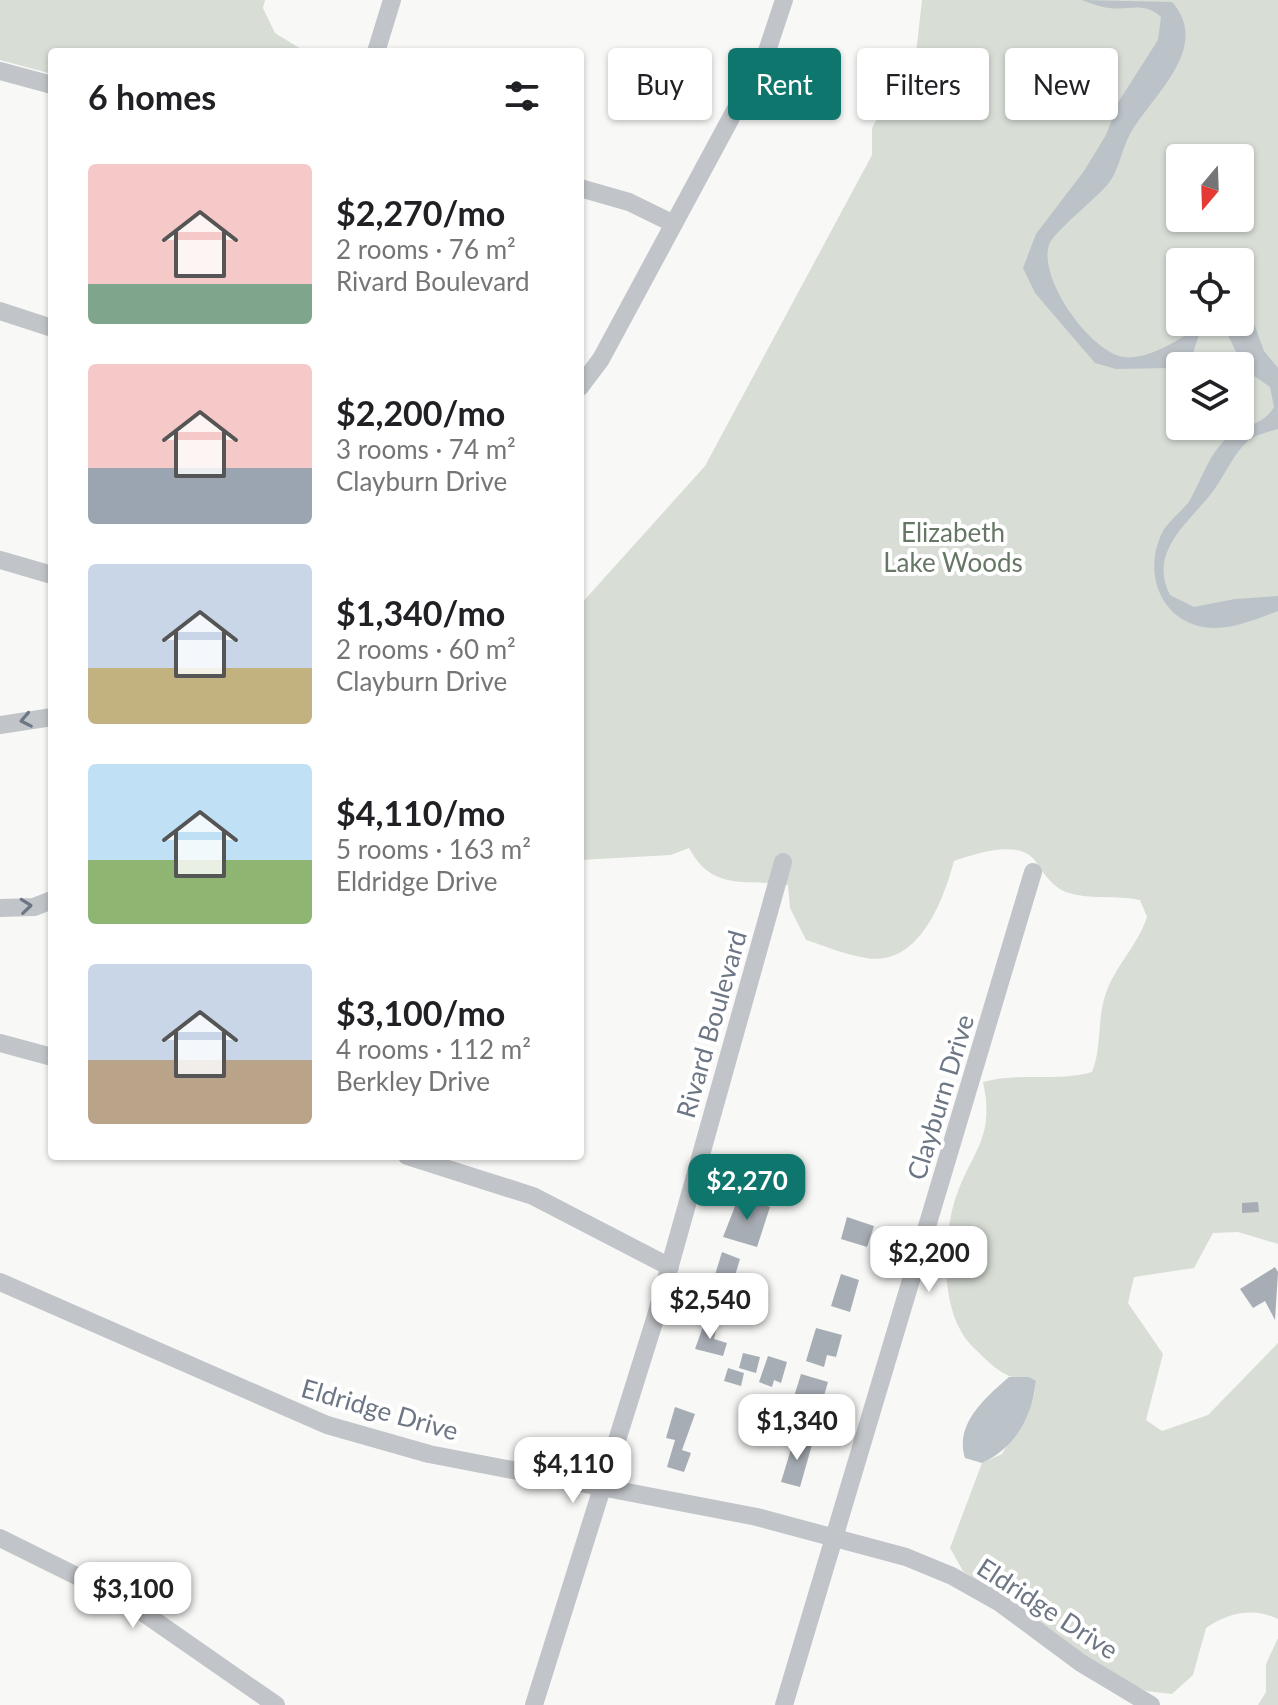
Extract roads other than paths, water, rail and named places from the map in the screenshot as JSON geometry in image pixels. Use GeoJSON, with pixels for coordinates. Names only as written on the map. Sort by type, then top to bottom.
{"type":"FeatureCollection","features":[{"type":"Feature","properties":{"kind":"street"},"geometry":{"type":"LineString","coordinates":[[377,48],[392,0]]}},
{"type":"Feature","properties":{"kind":"street"},"geometry":{"type":"LineString","coordinates":[[584,382],[601,359],[767,51],[784,0]]}},
{"type":"Feature","properties":{"kind":"street"},"geometry":{"type":"LineString","coordinates":[[0,71],[48,84]]}},
{"type":"Feature","properties":{"kind":"street"},"geometry":{"type":"LineString","coordinates":[[584,189],[629,202],[672,223]]}},
{"type":"Feature","properties":{"kind":"street"},"geometry":{"type":"LineString","coordinates":[[0,311],[48,327]]}},
{"type":"Feature","properties":{"kind":"street"},"geometry":{"type":"LineString","coordinates":[[0,560],[48,574]]}},
{"type":"Feature","properties":{"kind":"street"},"geometry":{"type":"LineString","coordinates":[[0,725],[48,718]]}},
{"type":"Feature","properties":{"kind":"street","name":"Rivard Boulevard"},"geometry":{"type":"LineString","coordinates":[[534,1705],[670,1267],[783,862]]}},
{"type":"Feature","properties":{"kind":"street","name":"Clayburn Drive"},"geometry":{"type":"LineString","coordinates":[[784,1705],[1033,872]]}},
{"type":"Feature","properties":{"kind":"street"},"geometry":{"type":"LineString","coordinates":[[0,908],[34,907],[48,902]]}},
{"type":"Feature","properties":{"kind":"street"},"geometry":{"type":"LineString","coordinates":[[0,1043],[48,1056]]}},
{"type":"Feature","properties":{"kind":"street"},"geometry":{"type":"LineString","coordinates":[[452,1162],[559,1208],[670,1267]]}},
{"type":"Feature","properties":{"kind":"street","name":"Eldridge Drive"},"geometry":{"type":"LineString","coordinates":[[0,1282],[327,1425],[429,1454],[601,1489],[699,1505],[833,1536],[906,1557],[952,1576],[1000,1603],[1081,1663],[1151,1705]]}},
{"type":"Feature","properties":{"kind":"street"},"geometry":{"type":"LineString","coordinates":[[0,1538],[125,1600],[276,1705]]}},
{"type":"Feature","properties":{"kind":"park label","name":"Elizabeth Lake Woods"},"geometry":{"type":"Point","coordinates":[953,547]}}]}
